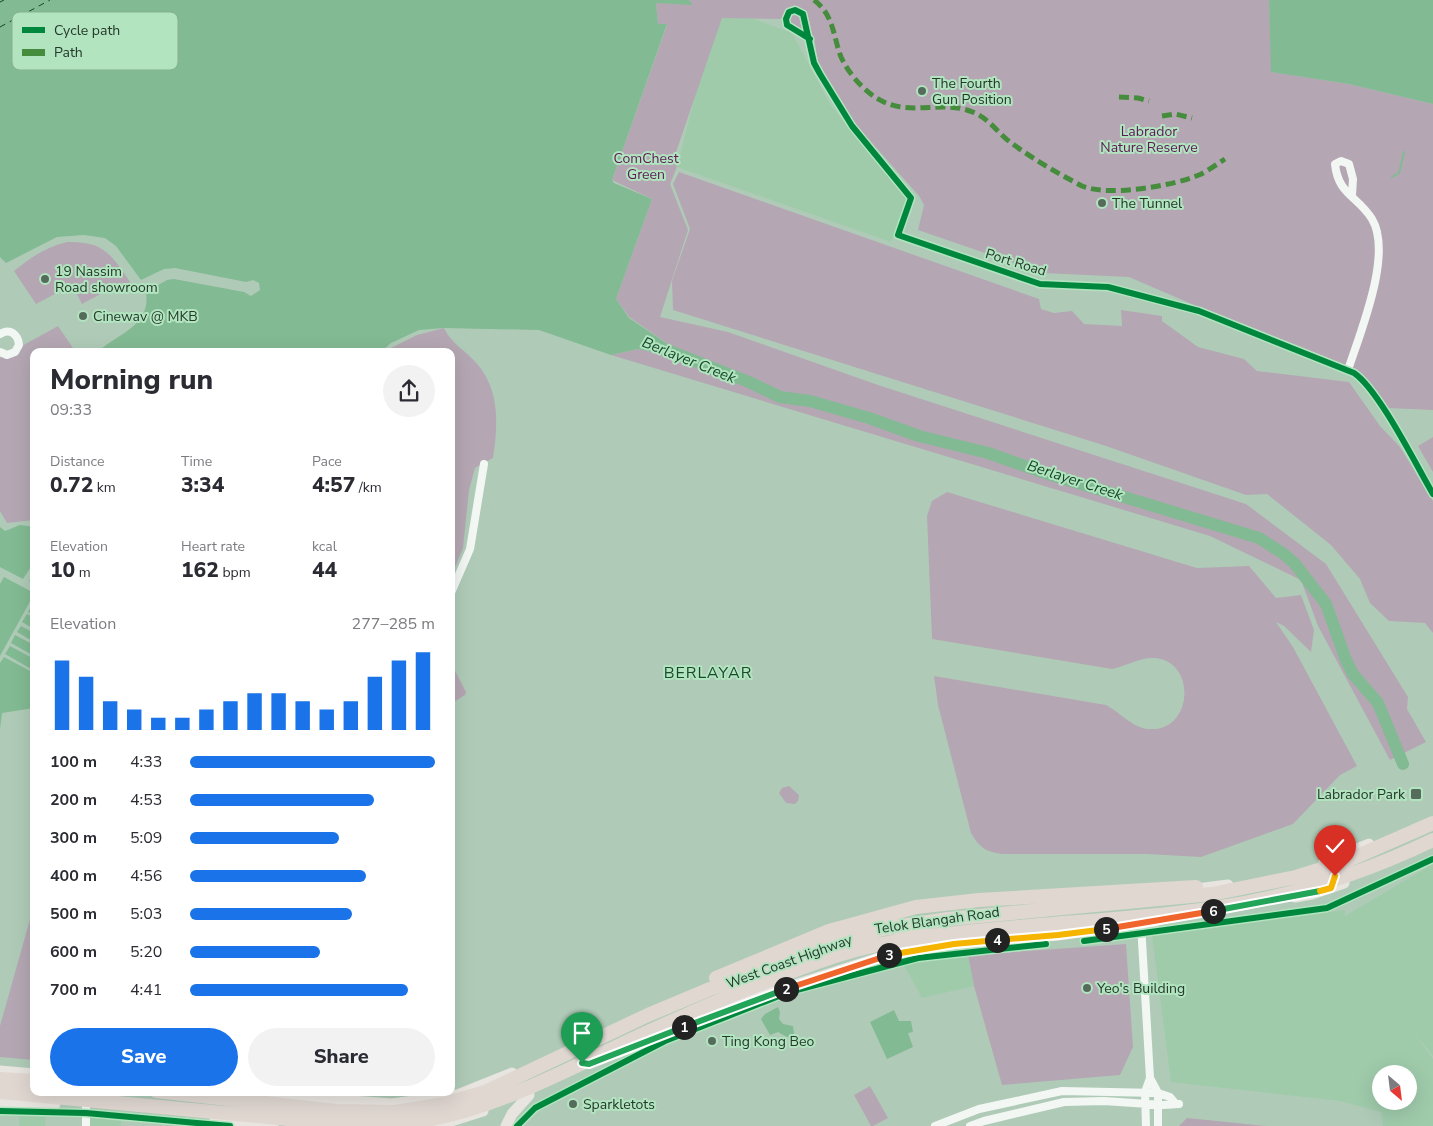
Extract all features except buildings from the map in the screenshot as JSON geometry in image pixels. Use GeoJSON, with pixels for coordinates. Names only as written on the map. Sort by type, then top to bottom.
{"type":"FeatureCollection","features":[{"type":"Feature","properties":{"kind":"highway","name":"West Coast Highway"},"geometry":{"type":"LineString","coordinates":[[201,1096],[336,1111],[395,1112],[444,1104],[485,1092],[648,1015],[830,945],[882,929],[948,919],[1212,894],[1296,877],[1392,843],[1433,823]]}},
{"type":"Feature","properties":{"kind":"highway","name":"West Coast Highway"},"geometry":{"type":"LineString","coordinates":[[43,1096],[341,1124],[396,1125],[426,1120],[465,1111],[511,1095],[714,1003],[834,956],[885,942],[950,933],[1215,908],[1302,890],[1391,860],[1433,840]]}},
{"type":"Feature","properties":{"kind":"highway"},"geometry":{"type":"LineString","coordinates":[[648,1015],[669,998],[792,945],[868,920],[916,907],[1242,883]]}},
{"type":"Feature","properties":{"kind":"highway"},"geometry":{"type":"LineString","coordinates":[[0,1079],[30,1080]]}},
{"type":"Feature","properties":{"kind":"highway"},"geometry":{"type":"LineString","coordinates":[[0,1085],[30,1085]]}},
{"type":"Feature","properties":{"kind":"highway","name":"West Coast Highway"},"geometry":{"type":"LineString","coordinates":[[0,1092],[30,1095]]}},
{"type":"Feature","properties":{"kind":"main road","name":"Telok Blangah Road"},"geometry":{"type":"LineString","coordinates":[[455,1094],[516,1071],[675,998],[796,951],[882,925],[1242,883],[1298,870],[1329,860],[1433,816]]}},
{"type":"Feature","properties":{"kind":"main road","name":"Telok Blangah Road"},"geometry":{"type":"LineString","coordinates":[[435,1126],[462,1119],[529,1095],[589,1064],[770,993],[891,954],[954,944],[1058,935],[1141,924],[1312,894],[1401,861],[1433,846]]}},
{"type":"Feature","properties":{"kind":"main road"},"geometry":{"type":"LineString","coordinates":[[1329,860],[1335,876],[1331,888]]}},
{"type":"Feature","properties":{"kind":"main road"},"geometry":{"type":"LineString","coordinates":[[993,912],[993,932],[998,939]]}},
{"type":"Feature","properties":{"kind":"main road"},"geometry":{"type":"LineString","coordinates":[[574,1045],[576,1058],[589,1064]]}},
{"type":"Feature","properties":{"kind":"main road"},"geometry":{"type":"LineString","coordinates":[[0,1071],[30,1074]]}},
{"type":"Feature","properties":{"kind":"main road"},"geometry":{"type":"LineString","coordinates":[[506,1126],[512,1114],[529,1095]]}},
{"type":"Feature","properties":{"kind":"main road","name":"Telok Blangah Road"},"geometry":{"type":"LineString","coordinates":[[320,1096],[392,1104],[450,1096]]}},
{"type":"Feature","properties":{"kind":"main road"},"geometry":{"type":"LineString","coordinates":[[0,1102],[86,1106],[273,1126]]}},
{"type":"Feature","properties":{"kind":"street"},"geometry":{"type":"LineString","coordinates":[[795,29],[802,26],[805,19],[798,10],[789,12],[786,23],[795,29],[810,39]]}},
{"type":"Feature","properties":{"kind":"street","name":"Port Road"},"geometry":{"type":"LineString","coordinates":[[805,19],[814,63],[852,126],[911,198],[898,236],[1040,284],[1108,286],[1199,311],[1348,370]]}},
{"type":"Feature","properties":{"kind":"street"},"geometry":{"type":"LineString","coordinates":[[1352,195],[1372,219],[1379,233],[1381,249],[1365,321],[1348,370],[1360,377],[1381,407],[1433,494]]}},
{"type":"Feature","properties":{"kind":"street"},"geometry":{"type":"LineString","coordinates":[[0,334],[5,331],[12,332],[19,340],[19,345],[15,352],[8,355],[0,352]]}},
{"type":"Feature","properties":{"kind":"street"},"geometry":{"type":"LineString","coordinates":[[455,584],[472,544],[484,464]]}},
{"type":"Feature","properties":{"kind":"street"},"geometry":{"type":"LineString","coordinates":[[1141,924],[1150,1078],[1145,1092],[1146,1126]]}},
{"type":"Feature","properties":{"kind":"street"},"geometry":{"type":"LineString","coordinates":[[1150,1078],[1158,1093],[1158,1126]]}},
{"type":"Feature","properties":{"kind":"street"},"geometry":{"type":"LineString","coordinates":[[935,1126],[979,1109],[1062,1091],[1158,1093],[1170,1097],[1177,1103],[1169,1106],[1104,1101],[1064,1102],[970,1126]]}},
{"type":"Feature","properties":{"kind":"street"},"geometry":{"type":"LineString","coordinates":[[320,1096],[334,1126]]}},
{"type":"Feature","properties":{"kind":"street"},"geometry":{"type":"LineString","coordinates":[[86,1106],[86,1126]]}},
{"type":"Feature","properties":{"kind":"shaded area"},"geometry":{"type":"Polygon","coordinates":[[[0,0],[689,0],[693,5],[656,3],[658,24],[667,24],[612,180],[614,183],[652,199],[616,299],[629,318],[678,351],[675,357],[638,349],[611,355],[539,330],[444,328],[419,330],[391,343],[385,348],[102,348],[139,321],[144,313],[146,292],[167,280],[174,279],[244,292],[251,296],[260,290],[259,283],[253,280],[246,282],[175,268],[164,269],[141,280],[116,246],[105,238],[84,235],[57,237],[6,263],[0,257],[0,0]]]}},
{"type":"Feature","properties":{"kind":"shaded area"},"geometry":{"type":"Polygon","coordinates":[[[1269,0],[1433,0],[1433,104],[1349,84],[1271,72],[1269,0]]]}},
{"type":"Feature","properties":{"kind":"shaded area"},"geometry":{"type":"Polygon","coordinates":[[[718,5],[792,33],[830,104],[907,200],[891,242],[677,167],[718,5]]]}},
{"type":"Feature","properties":{"kind":"shaded area"},"geometry":{"type":"Polygon","coordinates":[[[20,525],[30,526],[30,709],[2,713],[0,729],[0,527],[5,531],[20,525]]]}},
{"type":"Feature","properties":{"kind":"shaded area"},"geometry":{"type":"Polygon","coordinates":[[[1433,864],[1433,1056],[1413,1031],[1433,1059],[1433,1126],[1383,1126],[1381,1112],[1374,1110],[1418,1110],[1418,1065],[1372,1065],[1372,1110],[1340,1101],[1171,1082],[1152,935],[1345,910],[1345,916],[1433,864]]]}},
{"type":"Feature","properties":{"kind":"shaded area"},"geometry":{"type":"Polygon","coordinates":[[[968,955],[974,986],[922,998],[901,960],[968,955]]]}},
{"type":"Feature","properties":{"kind":"shaded area"},"geometry":{"type":"Polygon","coordinates":[[[778,1007],[780,1012],[779,1019],[783,1024],[793,1026],[794,1034],[787,1037],[778,1032],[770,1035],[761,1019],[765,1014],[778,1007]]]}},
{"type":"Feature","properties":{"kind":"shaded area"},"geometry":{"type":"Polygon","coordinates":[[[894,1010],[899,1021],[911,1021],[913,1032],[908,1033],[913,1047],[887,1059],[870,1022],[894,1010]]]}},
{"type":"Feature","properties":{"kind":"shaded area"},"geometry":{"type":"Polygon","coordinates":[[[20,1108],[46,1110],[45,1126],[19,1126],[20,1108]]]}},
{"type":"Feature","properties":{"kind":"shaded area"},"geometry":{"type":"Polygon","coordinates":[[[88,1116],[121,1119],[121,1126],[88,1126],[88,1116]]]}},
{"type":"Feature","properties":{"kind":"green space","name":"Labrador Nature Reserve"},"geometry":{"type":"Polygon","coordinates":[[[689,0],[1269,0],[1272,72],[1349,84],[1433,104],[1433,410],[1387,408],[1355,370],[1238,324],[1129,277],[1043,273],[918,230],[924,205],[919,196],[856,125],[818,62],[814,38],[795,29],[785,19],[722,18],[673,161],[677,167],[670,184],[688,230],[660,317],[728,332],[878,385],[1246,504],[1326,564],[1408,697],[1407,709],[1426,742],[1390,760],[1318,626],[1301,580],[1210,536],[611,355],[638,349],[675,357],[678,351],[629,317],[616,299],[652,199],[612,180],[667,25],[658,24],[656,3],[692,4],[689,0]]]}},
{"type":"Feature","properties":{"kind":"green space"},"geometry":{"type":"Polygon","coordinates":[[[679,172],[1039,299],[1041,309],[1054,313],[1072,311],[1084,324],[1122,326],[1121,310],[1162,316],[1162,321],[1198,347],[1244,359],[1257,371],[1349,382],[1380,426],[1400,447],[1433,501],[1433,633],[1425,623],[1389,621],[1370,603],[1360,579],[1331,545],[1267,494],[1246,495],[1106,446],[673,310],[672,281],[690,229],[673,184],[679,172]]]}},
{"type":"Feature","properties":{"kind":"green space"},"geometry":{"type":"Polygon","coordinates":[[[67,242],[91,244],[100,248],[113,259],[133,286],[121,291],[108,290],[82,304],[72,285],[36,304],[14,271],[39,253],[67,242]]]}},
{"type":"Feature","properties":{"kind":"green space"},"geometry":{"type":"Polygon","coordinates":[[[58,326],[73,348],[30,348],[30,520],[7,523],[0,511],[0,358],[58,326]]]}},
{"type":"Feature","properties":{"kind":"green space"},"geometry":{"type":"Polygon","coordinates":[[[444,328],[451,339],[474,360],[485,375],[494,397],[496,409],[496,434],[493,458],[475,468],[469,490],[463,548],[455,567],[455,348],[391,348],[417,335],[444,328]]]}},
{"type":"Feature","properties":{"kind":"green space"},"geometry":{"type":"Polygon","coordinates":[[[1433,437],[1433,472],[1418,446],[1433,437]]]}},
{"type":"Feature","properties":{"kind":"green space"},"geometry":{"type":"Polygon","coordinates":[[[947,492],[1197,568],[1249,566],[1276,598],[1301,595],[1314,630],[1311,652],[1284,626],[1276,622],[1293,647],[1357,766],[1340,775],[1293,824],[1201,857],[1147,854],[1002,854],[984,848],[971,833],[938,705],[934,676],[1106,705],[1137,726],[1149,729],[1164,727],[1175,719],[1182,708],[1183,682],[1177,670],[1167,661],[1153,658],[1143,659],[1112,669],[932,639],[927,516],[932,501],[947,492]]]}},
{"type":"Feature","properties":{"kind":"green space"},"geometry":{"type":"Polygon","coordinates":[[[455,671],[466,692],[465,695],[455,701],[455,671]]]}},
{"type":"Feature","properties":{"kind":"green space"},"geometry":{"type":"Polygon","coordinates":[[[789,786],[799,795],[798,801],[795,804],[786,803],[779,793],[782,788],[789,786]]]}},
{"type":"Feature","properties":{"kind":"green space"},"geometry":{"type":"Polygon","coordinates":[[[30,919],[30,1060],[0,1057],[0,1026],[30,919]]]}},
{"type":"Feature","properties":{"kind":"green space"},"geometry":{"type":"Polygon","coordinates":[[[1126,944],[1133,1047],[1120,1075],[1002,1085],[974,986],[968,955],[1126,944]]]}},
{"type":"Feature","properties":{"kind":"green space"},"geometry":{"type":"Polygon","coordinates":[[[870,1086],[888,1118],[873,1126],[871,1126],[854,1095],[870,1086]]]}},
{"type":"Feature","properties":{"kind":"green space"},"geometry":{"type":"Polygon","coordinates":[[[1187,1118],[1266,1126],[1179,1126],[1187,1118]]]}},
{"type":"Feature","properties":{"kind":"pier"},"geometry":{"type":"Polygon","coordinates":[[[0,567],[23,579],[30,568],[30,591],[4,577],[0,584],[0,567]]]}},
{"type":"Feature","properties":{"kind":"pier"},"geometry":{"type":"Polygon","coordinates":[[[30,601],[28,612],[30,616],[27,614],[22,622],[30,627],[30,631],[21,626],[17,632],[30,640],[30,643],[15,635],[11,643],[30,654],[30,657],[10,646],[5,654],[30,668],[30,671],[4,657],[0,663],[0,656],[30,601]]]}},
{"type":"Feature","properties":{"kind":"waterway"},"geometry":{"type":"LineString","coordinates":[[1392,177],[1399,173],[1404,152]]}},
{"type":"Feature","properties":{"kind":"waterway","name":"Berlayer Creek"},"geometry":{"type":"LineString","coordinates":[[662,348],[749,382],[780,397],[810,401],[869,418],[919,436],[988,453],[1045,473],[1259,538],[1284,554],[1295,564],[1326,604],[1346,660],[1353,674],[1378,703],[1403,764]]}},
{"type":"Feature","properties":{"kind":"ferry route"},"geometry":{"type":"LineString","coordinates":[[0,2],[4,0]]}},
{"type":"Feature","properties":{"kind":"ferry route"},"geometry":{"type":"LineString","coordinates":[[28,12],[50,0]]}},
{"type":"Feature","properties":{"kind":"ferry route"},"geometry":{"type":"LineString","coordinates":[[0,27],[12,21]]}},
{"type":"Feature","properties":{"kind":"marked path"},"geometry":{"type":"LineString","coordinates":[[814,0],[826,12],[841,57],[847,68],[858,83],[872,95],[885,103],[898,107],[949,107],[975,113],[1027,154],[1082,186],[1094,189],[1124,190],[1173,183],[1199,175],[1225,159]]}},
{"type":"Feature","properties":{"kind":"marked path"},"geometry":{"type":"LineString","coordinates":[[1119,97],[1138,98],[1149,101]]}},
{"type":"Feature","properties":{"kind":"marked path"},"geometry":{"type":"LineString","coordinates":[[1162,116],[1175,114],[1192,118]]}},
{"type":"Feature","properties":{"kind":"cycle path"},"geometry":{"type":"LineString","coordinates":[[810,39],[787,25],[786,19],[789,12],[795,10],[803,14],[814,63],[820,74],[852,126],[911,198],[898,235],[1040,284],[1108,287],[1199,311],[1354,373],[1364,382],[1386,411],[1433,494]]}},
{"type":"Feature","properties":{"kind":"cycle path"},"geometry":{"type":"LineString","coordinates":[[1084,941],[1327,908],[1433,859]]}},
{"type":"Feature","properties":{"kind":"cycle path"},"geometry":{"type":"LineString","coordinates":[[517,1126],[535,1108],[665,1041],[789,992],[918,958],[1046,944]]}},
{"type":"Feature","properties":{"kind":"cycle path"},"geometry":{"type":"LineString","coordinates":[[0,1111],[86,1113],[230,1126]]}},
{"type":"Feature","properties":{"kind":"place","name":"The Fourth Gun Position"},"geometry":{"type":"Point","coordinates":[922,91]}},
{"type":"Feature","properties":{"kind":"place","name":"The Tunnel"},"geometry":{"type":"Point","coordinates":[1102,203]}},
{"type":"Feature","properties":{"kind":"place","name":"19 Nassim Road showroom"},"geometry":{"type":"Point","coordinates":[45,279]}},
{"type":"Feature","properties":{"kind":"place","name":"Cinewav @ MKB"},"geometry":{"type":"Point","coordinates":[83,316]}},
{"type":"Feature","properties":{"kind":"place","name":"Labrador Park"},"geometry":{"type":"Point","coordinates":[1416,794]}},
{"type":"Feature","properties":{"kind":"place","name":"Yeo's Building"},"geometry":{"type":"Point","coordinates":[1087,988]}},
{"type":"Feature","properties":{"kind":"place","name":"Ting Kong Beo"},"geometry":{"type":"Point","coordinates":[712,1041]}},
{"type":"Feature","properties":{"kind":"place","name":"Sparkletots"},"geometry":{"type":"Point","coordinates":[573,1104]}},
{"type":"Feature","properties":{"kind":"district","name":"BERLAYAR"},"geometry":{"type":"Point","coordinates":[708,672]}},
{"type":"Feature","properties":{"kind":"route"},"geometry":{"type":"LineString","coordinates":[[582,1063],[589,1064],[770,993],[825,977],[891,954],[954,944],[1058,935],[1141,924],[1312,894],[1331,888],[1335,876]]}},
{"type":"Feature","properties":{"kind":"park label","name":"ComChest Green"},"geometry":{"type":"Point","coordinates":[646,166]}}]}
